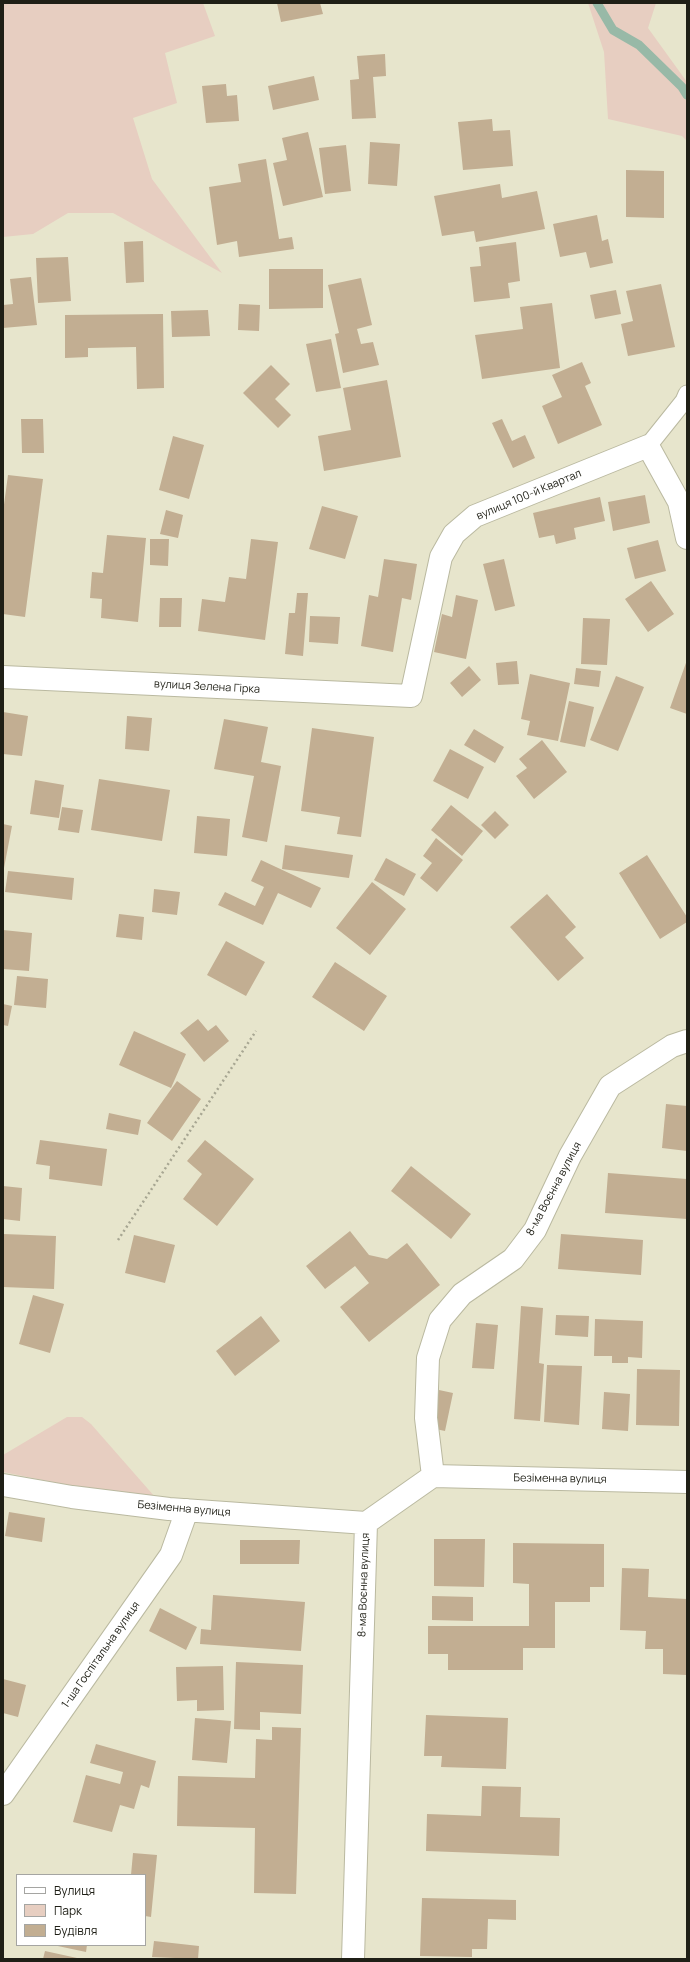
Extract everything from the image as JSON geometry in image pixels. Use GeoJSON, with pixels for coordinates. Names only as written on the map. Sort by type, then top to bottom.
{"type":"FeatureCollection","features":[{"type":"Feature","properties":{"kind":"street"},"geometry":{"type":"LineString","coordinates":[[648,446],[679,502],[687,538]]}},
{"type":"Feature","properties":{"kind":"street","name":"вулиця 100-й Квартал"},"geometry":{"type":"LineString","coordinates":[[411,696],[441,557],[454,534],[475,516],[648,446]]}},
{"type":"Feature","properties":{"kind":"street","name":"вулиця Зелена Гірка"},"geometry":{"type":"LineString","coordinates":[[3,677],[411,696]]}},
{"type":"Feature","properties":{"kind":"street","name":"8-ма Воєнна вулиця"},"geometry":{"type":"LineString","coordinates":[[353,1959],[366,1523],[433,1476],[426,1418],[428,1358],[440,1320],[462,1294],[513,1260],[522,1248],[535,1230],[570,1156],[610,1086],[672,1046],[687,1041]]}},
{"type":"Feature","properties":{"kind":"street","name":"Безіменна вулиця"},"geometry":{"type":"LineString","coordinates":[[433,1476],[687,1482]]}},
{"type":"Feature","properties":{"kind":"street","name":"Безіменна вулиця"},"geometry":{"type":"LineString","coordinates":[[3,1485],[72,1497],[187,1510],[366,1523]]}},
{"type":"Feature","properties":{"kind":"street","name":"1-ша Госпітальна вулиця"},"geometry":{"type":"LineString","coordinates":[[3,1794],[171,1555],[187,1510]]}},
{"type":"Feature","properties":{"kind":"lane"},"geometry":{"type":"LineString","coordinates":[[648,446],[684,401],[687,394]]}},
{"type":"Feature","properties":{"kind":"path"},"geometry":{"type":"LineString","coordinates":[[118,1240],[256,1032]]}},
{"type":"Feature","properties":{"kind":"green space"},"geometry":{"type":"Polygon","coordinates":[[[3,3],[203,3],[215,36],[165,53],[177,103],[133,118],[152,179],[222,273],[113,213],[68,213],[33,234],[3,237],[3,3]]]}},
{"type":"Feature","properties":{"kind":"green space"},"geometry":{"type":"Polygon","coordinates":[[[588,3],[656,3],[648,28],[687,82],[687,141],[682,136],[608,119],[604,52],[588,3]]]}},
{"type":"Feature","properties":{"kind":"green space"},"geometry":{"type":"Polygon","coordinates":[[[67,1417],[82,1417],[91,1424],[155,1497],[72,1486],[3,1472],[3,1455],[67,1417]]]}},
{"type":"Feature","properties":{"kind":"building"},"geometry":{"type":"Polygon","coordinates":[[[277,3],[320,3],[323,14],[281,22],[277,3]]]}},
{"type":"Feature","properties":{"kind":"building"},"geometry":{"type":"Polygon","coordinates":[[[385,54],[386,76],[373,77],[376,118],[352,119],[350,80],[359,79],[357,56],[385,54]]]}},
{"type":"Feature","properties":{"kind":"building"},"geometry":{"type":"Polygon","coordinates":[[[314,76],[319,100],[273,110],[268,86],[314,76]]]}},
{"type":"Feature","properties":{"kind":"building"},"geometry":{"type":"Polygon","coordinates":[[[226,84],[227,96],[237,95],[239,121],[206,123],[202,86],[226,84]]]}},
{"type":"Feature","properties":{"kind":"building"},"geometry":{"type":"Polygon","coordinates":[[[492,119],[493,131],[510,130],[513,166],[463,170],[458,122],[492,119]]]}},
{"type":"Feature","properties":{"kind":"building"},"geometry":{"type":"Polygon","coordinates":[[[308,132],[323,197],[283,206],[273,163],[287,160],[282,138],[308,132]]]}},
{"type":"Feature","properties":{"kind":"building"},"geometry":{"type":"Polygon","coordinates":[[[370,142],[400,144],[397,186],[368,184],[370,142]]]}},
{"type":"Feature","properties":{"kind":"building"},"geometry":{"type":"Polygon","coordinates":[[[346,145],[351,191],[325,194],[319,148],[346,145]]]}},
{"type":"Feature","properties":{"kind":"building"},"geometry":{"type":"Polygon","coordinates":[[[266,159],[279,239],[292,237],[294,249],[239,257],[237,241],[217,245],[209,187],[241,182],[238,164],[266,159]]]}},
{"type":"Feature","properties":{"kind":"building"},"geometry":{"type":"Polygon","coordinates":[[[626,170],[664,171],[664,218],[626,217],[626,170]]]}},
{"type":"Feature","properties":{"kind":"building"},"geometry":{"type":"Polygon","coordinates":[[[500,184],[502,198],[537,191],[545,229],[476,242],[474,231],[442,236],[434,196],[500,184]]]}},
{"type":"Feature","properties":{"kind":"building"},"geometry":{"type":"Polygon","coordinates":[[[597,215],[602,241],[608,239],[613,263],[590,268],[586,252],[560,257],[553,224],[597,215]]]}},
{"type":"Feature","properties":{"kind":"building"},"geometry":{"type":"Polygon","coordinates":[[[143,241],[144,282],[126,283],[124,242],[143,241]]]}},
{"type":"Feature","properties":{"kind":"building"},"geometry":{"type":"Polygon","coordinates":[[[516,242],[520,281],[508,283],[510,298],[474,302],[470,267],[481,266],[479,247],[516,242]]]}},
{"type":"Feature","properties":{"kind":"building"},"geometry":{"type":"Polygon","coordinates":[[[68,257],[71,301],[38,303],[36,258],[68,257]]]}},
{"type":"Feature","properties":{"kind":"building"},"geometry":{"type":"Polygon","coordinates":[[[269,269],[323,269],[323,308],[269,309],[269,269]]]}},
{"type":"Feature","properties":{"kind":"building"},"geometry":{"type":"Polygon","coordinates":[[[31,277],[37,325],[3,328],[3,305],[13,304],[10,279],[31,277]]]}},
{"type":"Feature","properties":{"kind":"building"},"geometry":{"type":"Polygon","coordinates":[[[361,278],[372,325],[357,329],[361,344],[373,342],[379,365],[343,373],[335,334],[339,333],[328,285],[361,278]]]}},
{"type":"Feature","properties":{"kind":"building"},"geometry":{"type":"Polygon","coordinates":[[[661,284],[675,347],[628,356],[621,324],[633,321],[626,291],[661,284]]]}},
{"type":"Feature","properties":{"kind":"building"},"geometry":{"type":"Polygon","coordinates":[[[616,290],[621,314],[595,319],[590,295],[616,290]]]}},
{"type":"Feature","properties":{"kind":"building"},"geometry":{"type":"Polygon","coordinates":[[[552,303],[560,368],[482,379],[475,335],[523,329],[520,307],[552,303]]]}},
{"type":"Feature","properties":{"kind":"building"},"geometry":{"type":"Polygon","coordinates":[[[239,304],[260,305],[259,331],[238,330],[239,304]]]}},
{"type":"Feature","properties":{"kind":"building"},"geometry":{"type":"Polygon","coordinates":[[[208,310],[210,336],[172,337],[171,311],[208,310]]]}},
{"type":"Feature","properties":{"kind":"building"},"geometry":{"type":"Polygon","coordinates":[[[163,314],[164,388],[137,389],[136,347],[88,348],[88,357],[65,358],[65,315],[163,314]]]}},
{"type":"Feature","properties":{"kind":"building"},"geometry":{"type":"Polygon","coordinates":[[[331,339],[341,388],[316,392],[306,344],[331,339]]]}},
{"type":"Feature","properties":{"kind":"building"},"geometry":{"type":"Polygon","coordinates":[[[582,362],[591,383],[585,386],[602,425],[558,444],[542,406],[562,397],[552,375],[582,362]]]}},
{"type":"Feature","properties":{"kind":"building"},"geometry":{"type":"Polygon","coordinates":[[[271,365],[290,384],[275,399],[291,415],[278,428],[243,393],[271,365]]]}},
{"type":"Feature","properties":{"kind":"building"},"geometry":{"type":"Polygon","coordinates":[[[387,380],[401,457],[324,471],[318,436],[351,430],[343,388],[387,380]]]}},
{"type":"Feature","properties":{"kind":"building"},"geometry":{"type":"Polygon","coordinates":[[[21,419],[43,419],[44,453],[22,453],[21,419]]]}},
{"type":"Feature","properties":{"kind":"building"},"geometry":{"type":"Polygon","coordinates":[[[502,419],[512,441],[525,435],[535,458],[513,468],[492,423],[502,419]]]}},
{"type":"Feature","properties":{"kind":"building"},"geometry":{"type":"Polygon","coordinates":[[[173,436],[204,445],[189,499],[159,490],[173,436]]]}},
{"type":"Feature","properties":{"kind":"building"},"geometry":{"type":"Polygon","coordinates":[[[8,475],[43,479],[25,617],[3,614],[3,512],[8,475]]]}},
{"type":"Feature","properties":{"kind":"building"},"geometry":{"type":"Polygon","coordinates":[[[645,495],[650,523],[613,531],[608,502],[645,495]]]}},
{"type":"Feature","properties":{"kind":"building"},"geometry":{"type":"Polygon","coordinates":[[[600,497],[605,521],[574,528],[576,539],[556,544],[554,535],[539,538],[533,513],[600,497]]]}},
{"type":"Feature","properties":{"kind":"building"},"geometry":{"type":"Polygon","coordinates":[[[322,506],[358,516],[345,559],[309,549],[322,506]]]}},
{"type":"Feature","properties":{"kind":"building"},"geometry":{"type":"Polygon","coordinates":[[[166,510],[183,515],[178,538],[160,534],[166,510]]]}},
{"type":"Feature","properties":{"kind":"building"},"geometry":{"type":"Polygon","coordinates":[[[107,535],[146,538],[138,622],[101,618],[102,599],[90,598],[92,572],[103,573],[107,535]]]}},
{"type":"Feature","properties":{"kind":"building"},"geometry":{"type":"Polygon","coordinates":[[[150,539],[169,539],[168,566],[150,565],[150,539]]]}},
{"type":"Feature","properties":{"kind":"building"},"geometry":{"type":"Polygon","coordinates":[[[251,539],[278,542],[265,640],[198,631],[202,599],[225,602],[229,577],[246,579],[251,539]]]}},
{"type":"Feature","properties":{"kind":"building"},"geometry":{"type":"Polygon","coordinates":[[[658,540],[666,571],[635,579],[627,548],[658,540]]]}},
{"type":"Feature","properties":{"kind":"building"},"geometry":{"type":"Polygon","coordinates":[[[384,559],[417,564],[411,600],[402,598],[393,652],[361,646],[369,595],[378,597],[384,559]]]}},
{"type":"Feature","properties":{"kind":"building"},"geometry":{"type":"Polygon","coordinates":[[[504,559],[515,606],[495,611],[483,564],[504,559]]]}},
{"type":"Feature","properties":{"kind":"building"},"geometry":{"type":"Polygon","coordinates":[[[651,581],[674,614],[648,632],[625,599],[651,581]]]}},
{"type":"Feature","properties":{"kind":"building"},"geometry":{"type":"Polygon","coordinates":[[[297,593],[308,593],[303,656],[285,654],[289,613],[295,613],[297,593]]]}},
{"type":"Feature","properties":{"kind":"building"},"geometry":{"type":"Polygon","coordinates":[[[456,595],[478,600],[466,659],[434,652],[442,614],[452,617],[456,595]]]}},
{"type":"Feature","properties":{"kind":"building"},"geometry":{"type":"Polygon","coordinates":[[[160,598],[182,598],[181,627],[159,627],[160,598]]]}},
{"type":"Feature","properties":{"kind":"building"},"geometry":{"type":"Polygon","coordinates":[[[310,616],[340,617],[338,644],[309,642],[310,616]]]}},
{"type":"Feature","properties":{"kind":"building"},"geometry":{"type":"Polygon","coordinates":[[[583,618],[610,619],[607,665],[581,664],[583,618]]]}},
{"type":"Feature","properties":{"kind":"building"},"geometry":{"type":"Polygon","coordinates":[[[687,660],[687,714],[670,708],[687,660]]]}},
{"type":"Feature","properties":{"kind":"building"},"geometry":{"type":"Polygon","coordinates":[[[517,661],[519,684],[498,685],[496,663],[517,661]]]}},
{"type":"Feature","properties":{"kind":"building"},"geometry":{"type":"Polygon","coordinates":[[[469,666],[481,680],[462,697],[450,683],[469,666]]]}},
{"type":"Feature","properties":{"kind":"building"},"geometry":{"type":"Polygon","coordinates":[[[576,668],[601,671],[599,687],[574,684],[576,668]]]}},
{"type":"Feature","properties":{"kind":"building"},"geometry":{"type":"Polygon","coordinates":[[[530,674],[570,683],[558,741],[527,735],[530,721],[521,719],[530,674]]]}},
{"type":"Feature","properties":{"kind":"building"},"geometry":{"type":"Polygon","coordinates":[[[616,676],[644,687],[618,751],[590,740],[616,676]]]}},
{"type":"Feature","properties":{"kind":"building"},"geometry":{"type":"Polygon","coordinates":[[[569,701],[594,707],[585,747],[560,742],[569,701]]]}},
{"type":"Feature","properties":{"kind":"building"},"geometry":{"type":"Polygon","coordinates":[[[3,712],[28,716],[22,756],[3,754],[3,712]]]}},
{"type":"Feature","properties":{"kind":"building"},"geometry":{"type":"Polygon","coordinates":[[[127,716],[152,718],[149,751],[125,749],[127,716]]]}},
{"type":"Feature","properties":{"kind":"building"},"geometry":{"type":"Polygon","coordinates":[[[224,719],[268,727],[261,762],[281,766],[267,842],[242,837],[254,776],[214,769],[224,719]]]}},
{"type":"Feature","properties":{"kind":"building"},"geometry":{"type":"Polygon","coordinates":[[[312,728],[374,737],[361,837],[337,834],[340,817],[301,811],[312,728]]]}},
{"type":"Feature","properties":{"kind":"building"},"geometry":{"type":"Polygon","coordinates":[[[474,729],[504,747],[495,763],[464,745],[474,729]]]}},
{"type":"Feature","properties":{"kind":"building"},"geometry":{"type":"Polygon","coordinates":[[[542,740],[567,772],[534,799],[516,776],[527,768],[519,759],[542,740]]]}},
{"type":"Feature","properties":{"kind":"building"},"geometry":{"type":"Polygon","coordinates":[[[450,749],[484,767],[468,799],[433,781],[450,749]]]}},
{"type":"Feature","properties":{"kind":"building"},"geometry":{"type":"Polygon","coordinates":[[[99,779],[170,790],[162,841],[91,830],[99,779]]]}},
{"type":"Feature","properties":{"kind":"building"},"geometry":{"type":"Polygon","coordinates":[[[35,780],[64,785],[59,818],[30,814],[35,780]]]}},
{"type":"Feature","properties":{"kind":"building"},"geometry":{"type":"Polygon","coordinates":[[[451,805],[483,831],[462,856],[431,830],[451,805]]]}},
{"type":"Feature","properties":{"kind":"building"},"geometry":{"type":"Polygon","coordinates":[[[62,807],[83,810],[79,833],[58,830],[62,807]]]}},
{"type":"Feature","properties":{"kind":"building"},"geometry":{"type":"Polygon","coordinates":[[[495,811],[509,825],[495,839],[481,825],[495,811]]]}},
{"type":"Feature","properties":{"kind":"building"},"geometry":{"type":"Polygon","coordinates":[[[197,816],[230,819],[227,856],[194,853],[197,816]]]}},
{"type":"Feature","properties":{"kind":"building"},"geometry":{"type":"Polygon","coordinates":[[[3,824],[12,826],[4,868],[3,868],[3,824]]]}},
{"type":"Feature","properties":{"kind":"building"},"geometry":{"type":"Polygon","coordinates":[[[436,838],[463,860],[437,892],[420,878],[432,863],[423,856],[436,838]]]}},
{"type":"Feature","properties":{"kind":"building"},"geometry":{"type":"Polygon","coordinates":[[[285,845],[353,855],[349,878],[282,869],[285,845]]]}},
{"type":"Feature","properties":{"kind":"building"},"geometry":{"type":"Polygon","coordinates":[[[647,855],[687,917],[687,922],[660,939],[619,873],[647,855]]]}},
{"type":"Feature","properties":{"kind":"building"},"geometry":{"type":"Polygon","coordinates":[[[386,858],[416,874],[404,896],[374,880],[386,858]]]}},
{"type":"Feature","properties":{"kind":"building"},"geometry":{"type":"Polygon","coordinates":[[[261,860],[321,888],[311,908],[278,893],[263,925],[218,905],[225,892],[255,906],[264,887],[251,881],[261,860]]]}},
{"type":"Feature","properties":{"kind":"building"},"geometry":{"type":"Polygon","coordinates":[[[8,871],[74,878],[72,900],[5,892],[8,871]]]}},
{"type":"Feature","properties":{"kind":"building"},"geometry":{"type":"Polygon","coordinates":[[[372,882],[406,909],[370,955],[336,928],[372,882]]]}},
{"type":"Feature","properties":{"kind":"building"},"geometry":{"type":"Polygon","coordinates":[[[154,889],[180,892],[177,915],[152,912],[154,889]]]}},
{"type":"Feature","properties":{"kind":"building"},"geometry":{"type":"Polygon","coordinates":[[[547,894],[576,927],[565,937],[584,958],[558,981],[510,927],[547,894]]]}},
{"type":"Feature","properties":{"kind":"building"},"geometry":{"type":"Polygon","coordinates":[[[119,914],[144,917],[142,940],[116,937],[119,914]]]}},
{"type":"Feature","properties":{"kind":"building"},"geometry":{"type":"Polygon","coordinates":[[[3,930],[32,933],[29,971],[3,969],[3,930]]]}},
{"type":"Feature","properties":{"kind":"building"},"geometry":{"type":"Polygon","coordinates":[[[226,941],[265,962],[246,996],[207,975],[226,941]]]}},
{"type":"Feature","properties":{"kind":"building"},"geometry":{"type":"Polygon","coordinates":[[[335,962],[387,996],[364,1031],[312,997],[335,962]]]}},
{"type":"Feature","properties":{"kind":"building"},"geometry":{"type":"Polygon","coordinates":[[[17,976],[48,979],[46,1008],[14,1005],[17,976]]]}},
{"type":"Feature","properties":{"kind":"building"},"geometry":{"type":"Polygon","coordinates":[[[3,1004],[12,1006],[8,1026],[3,1025],[3,1004]]]}},
{"type":"Feature","properties":{"kind":"building"},"geometry":{"type":"Polygon","coordinates":[[[198,1019],[208,1031],[216,1025],[229,1041],[204,1062],[180,1033],[198,1019]]]}},
{"type":"Feature","properties":{"kind":"building"},"geometry":{"type":"Polygon","coordinates":[[[134,1031],[186,1054],[171,1088],[119,1065],[134,1031]]]}},
{"type":"Feature","properties":{"kind":"building"},"geometry":{"type":"Polygon","coordinates":[[[177,1081],[201,1099],[172,1141],[147,1123],[177,1081]]]}},
{"type":"Feature","properties":{"kind":"building"},"geometry":{"type":"Polygon","coordinates":[[[666,1104],[687,1106],[687,1151],[662,1148],[666,1104]]]}},
{"type":"Feature","properties":{"kind":"building"},"geometry":{"type":"Polygon","coordinates":[[[109,1113],[141,1120],[138,1135],[106,1129],[109,1113]]]}},
{"type":"Feature","properties":{"kind":"building"},"geometry":{"type":"Polygon","coordinates":[[[40,1140],[107,1149],[102,1186],[49,1179],[50,1166],[36,1164],[40,1140]]]}},
{"type":"Feature","properties":{"kind":"building"},"geometry":{"type":"Polygon","coordinates":[[[205,1140],[254,1179],[217,1226],[183,1199],[202,1174],[187,1161],[205,1140]]]}},
{"type":"Feature","properties":{"kind":"building"},"geometry":{"type":"Polygon","coordinates":[[[411,1166],[471,1214],[451,1239],[391,1191],[411,1166]]]}},
{"type":"Feature","properties":{"kind":"building"},"geometry":{"type":"Polygon","coordinates":[[[608,1173],[687,1179],[687,1219],[605,1213],[608,1173]]]}},
{"type":"Feature","properties":{"kind":"building"},"geometry":{"type":"Polygon","coordinates":[[[3,1186],[22,1188],[20,1221],[3,1219],[3,1186]]]}},
{"type":"Feature","properties":{"kind":"building"},"geometry":{"type":"Polygon","coordinates":[[[350,1231],[369,1255],[387,1259],[407,1243],[440,1285],[369,1342],[340,1307],[369,1283],[355,1266],[325,1289],[306,1266],[350,1231]]]}},
{"type":"Feature","properties":{"kind":"building"},"geometry":{"type":"Polygon","coordinates":[[[3,1234],[56,1236],[54,1289],[3,1287],[3,1234]]]}},
{"type":"Feature","properties":{"kind":"building"},"geometry":{"type":"Polygon","coordinates":[[[561,1234],[643,1240],[641,1275],[558,1269],[561,1234]]]}},
{"type":"Feature","properties":{"kind":"building"},"geometry":{"type":"Polygon","coordinates":[[[134,1235],[175,1245],[165,1283],[125,1273],[134,1235]]]}},
{"type":"Feature","properties":{"kind":"building"},"geometry":{"type":"Polygon","coordinates":[[[33,1295],[64,1304],[50,1353],[19,1344],[33,1295]]]}},
{"type":"Feature","properties":{"kind":"building"},"geometry":{"type":"Polygon","coordinates":[[[521,1306],[543,1308],[539,1363],[544,1364],[540,1421],[514,1419],[521,1306]]]}},
{"type":"Feature","properties":{"kind":"building"},"geometry":{"type":"Polygon","coordinates":[[[556,1315],[589,1316],[588,1337],[555,1335],[556,1315]]]}},
{"type":"Feature","properties":{"kind":"building"},"geometry":{"type":"Polygon","coordinates":[[[261,1316],[280,1341],[235,1376],[216,1351],[261,1316]]]}},
{"type":"Feature","properties":{"kind":"building"},"geometry":{"type":"Polygon","coordinates":[[[595,1319],[643,1321],[642,1358],[628,1357],[628,1363],[612,1363],[612,1356],[594,1356],[595,1319]]]}},
{"type":"Feature","properties":{"kind":"building"},"geometry":{"type":"Polygon","coordinates":[[[476,1323],[498,1325],[494,1369],[472,1368],[476,1323]]]}},
{"type":"Feature","properties":{"kind":"building"},"geometry":{"type":"Polygon","coordinates":[[[547,1365],[582,1366],[579,1425],[544,1422],[547,1365]]]}},
{"type":"Feature","properties":{"kind":"building"},"geometry":{"type":"Polygon","coordinates":[[[637,1369],[680,1370],[679,1426],[636,1425],[637,1369]]]}},
{"type":"Feature","properties":{"kind":"building"},"geometry":{"type":"Polygon","coordinates":[[[439,1390],[453,1393],[445,1431],[431,1428],[439,1390]]]}},
{"type":"Feature","properties":{"kind":"building"},"geometry":{"type":"Polygon","coordinates":[[[604,1392],[630,1394],[628,1431],[602,1429],[604,1392]]]}},
{"type":"Feature","properties":{"kind":"building"},"geometry":{"type":"Polygon","coordinates":[[[9,1512],[45,1518],[42,1542],[5,1536],[9,1512]]]}},
{"type":"Feature","properties":{"kind":"building"},"geometry":{"type":"Polygon","coordinates":[[[434,1539],[485,1539],[484,1587],[434,1586],[434,1539]]]}},
{"type":"Feature","properties":{"kind":"building"},"geometry":{"type":"Polygon","coordinates":[[[240,1540],[300,1540],[299,1564],[240,1564],[240,1540]]]}},
{"type":"Feature","properties":{"kind":"building"},"geometry":{"type":"Polygon","coordinates":[[[513,1543],[604,1544],[604,1587],[590,1587],[590,1602],[555,1602],[555,1648],[523,1648],[523,1670],[448,1670],[448,1654],[428,1654],[428,1626],[529,1626],[529,1584],[513,1583],[513,1543]]]}},
{"type":"Feature","properties":{"kind":"building"},"geometry":{"type":"Polygon","coordinates":[[[622,1568],[649,1569],[648,1597],[687,1599],[687,1675],[663,1674],[663,1649],[645,1649],[646,1631],[620,1630],[622,1568]]]}},
{"type":"Feature","properties":{"kind":"building"},"geometry":{"type":"Polygon","coordinates":[[[213,1595],[305,1602],[301,1651],[200,1644],[201,1629],[211,1630],[213,1595]]]}},
{"type":"Feature","properties":{"kind":"building"},"geometry":{"type":"Polygon","coordinates":[[[432,1596],[473,1597],[473,1621],[432,1620],[432,1596]]]}},
{"type":"Feature","properties":{"kind":"building"},"geometry":{"type":"Polygon","coordinates":[[[160,1608],[197,1627],[186,1650],[149,1631],[160,1608]]]}},
{"type":"Feature","properties":{"kind":"building"},"geometry":{"type":"Polygon","coordinates":[[[236,1662],[303,1665],[301,1714],[260,1712],[260,1730],[234,1729],[236,1662]]]}},
{"type":"Feature","properties":{"kind":"building"},"geometry":{"type":"Polygon","coordinates":[[[223,1666],[224,1710],[197,1711],[197,1700],[177,1701],[176,1667],[223,1666]]]}},
{"type":"Feature","properties":{"kind":"building"},"geometry":{"type":"Polygon","coordinates":[[[3,1679],[26,1685],[18,1717],[3,1713],[3,1679]]]}},
{"type":"Feature","properties":{"kind":"building"},"geometry":{"type":"Polygon","coordinates":[[[426,1715],[508,1718],[506,1769],[441,1767],[442,1756],[424,1756],[426,1715]]]}},
{"type":"Feature","properties":{"kind":"building"},"geometry":{"type":"Polygon","coordinates":[[[195,1718],[231,1721],[227,1763],[192,1760],[195,1718]]]}},
{"type":"Feature","properties":{"kind":"building"},"geometry":{"type":"Polygon","coordinates":[[[272,1727],[301,1728],[296,1894],[254,1893],[255,1828],[177,1826],[178,1776],[255,1778],[256,1739],[272,1740],[272,1727]]]}},
{"type":"Feature","properties":{"kind":"building"},"geometry":{"type":"Polygon","coordinates":[[[96,1744],[156,1761],[149,1788],[141,1785],[134,1809],[120,1805],[112,1832],[73,1822],[86,1775],[120,1784],[123,1772],[90,1763],[96,1744]]]}},
{"type":"Feature","properties":{"kind":"building"},"geometry":{"type":"Polygon","coordinates":[[[482,1786],[521,1787],[520,1817],[560,1818],[559,1856],[426,1851],[427,1814],[481,1816],[482,1786]]]}},
{"type":"Feature","properties":{"kind":"building"},"geometry":{"type":"Polygon","coordinates":[[[133,1853],[157,1855],[151,1917],[146,1916],[146,1874],[131,1874],[133,1853]]]}},
{"type":"Feature","properties":{"kind":"building"},"geometry":{"type":"Polygon","coordinates":[[[422,1898],[516,1900],[516,1920],[488,1919],[487,1949],[472,1949],[472,1957],[420,1956],[422,1898]]]}},
{"type":"Feature","properties":{"kind":"building"},"geometry":{"type":"Polygon","coordinates":[[[154,1941],[199,1946],[198,1959],[152,1957],[154,1941]]]}},
{"type":"Feature","properties":{"kind":"building"},"geometry":{"type":"Polygon","coordinates":[[[58,1946],[87,1946],[86,1952],[58,1946]]]}},
{"type":"Feature","properties":{"kind":"building"},"geometry":{"type":"Polygon","coordinates":[[[45,1951],[77,1958],[77,1959],[43,1959],[45,1951]]]}},
{"type":"Feature","properties":{"kind":"waterway"},"geometry":{"type":"LineString","coordinates":[[597,3],[613,30],[639,45],[682,87],[687,95]]}}]}
